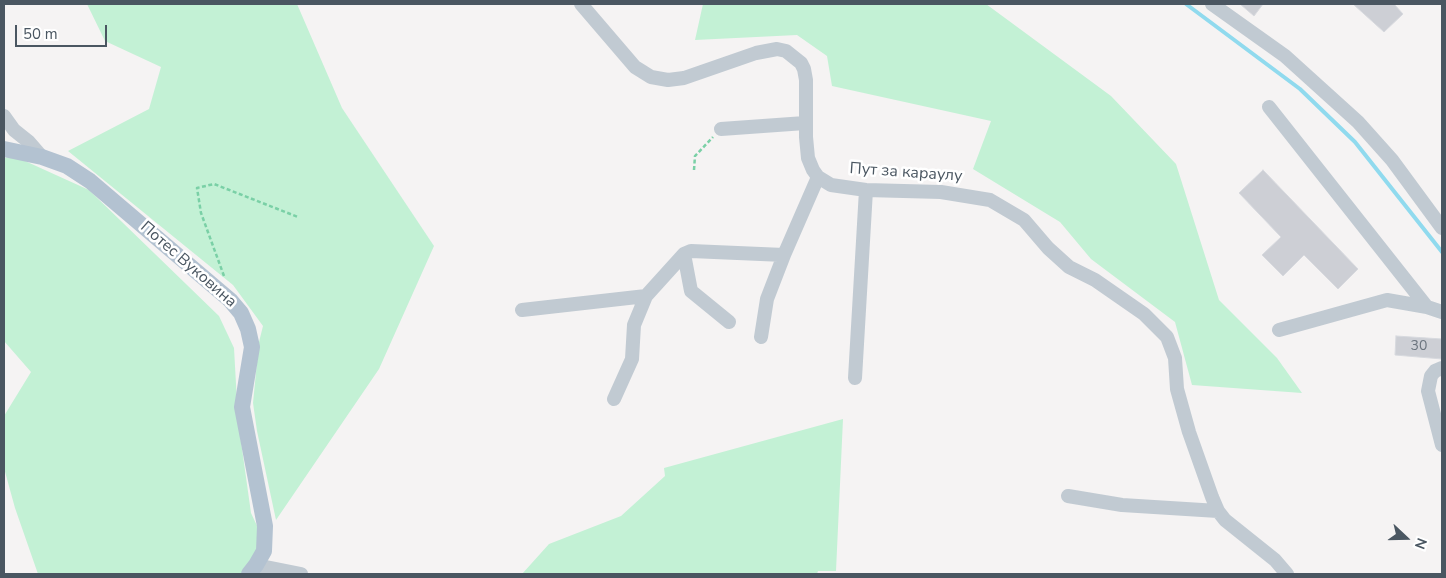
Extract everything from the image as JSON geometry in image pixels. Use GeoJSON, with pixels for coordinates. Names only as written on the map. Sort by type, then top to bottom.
{"type":"FeatureCollection","features":[{"type":"Feature","properties":{"kind":"main road","name":"Потес Вуковина"},"geometry":{"type":"LineString","coordinates":[[4,149],[42,157],[67,166],[90,181],[230,300],[241,313],[248,329],[252,347],[242,407],[265,526],[264,551],[253,570]]}},
{"type":"Feature","properties":{"kind":"street"},"geometry":{"type":"LineString","coordinates":[[581,4],[636,67],[651,77],[668,80],[684,78],[756,52],[777,49],[786,51],[801,63],[806,80],[808,158],[818,177],[784,254],[767,299],[761,337]]}},
{"type":"Feature","properties":{"kind":"street"},"geometry":{"type":"LineString","coordinates":[[1212,4],[1285,56],[1358,122],[1392,160],[1442,228]]}},
{"type":"Feature","properties":{"kind":"street"},"geometry":{"type":"LineString","coordinates":[[1269,107],[1427,307]]}},
{"type":"Feature","properties":{"kind":"street"},"geometry":{"type":"LineString","coordinates":[[4,116],[14,130],[29,142],[42,157]]}},
{"type":"Feature","properties":{"kind":"street"},"geometry":{"type":"LineString","coordinates":[[721,129],[806,123]]}},
{"type":"Feature","properties":{"kind":"street","name":"Пут за караулу"},"geometry":{"type":"LineString","coordinates":[[818,177],[831,185],[866,190],[941,192],[990,200],[1024,220],[1048,248],[1069,267],[1095,280],[1144,314],[1167,338],[1175,358],[1177,389],[1189,432],[1218,511],[1225,520],[1275,560],[1287,574]]}},
{"type":"Feature","properties":{"kind":"street"},"geometry":{"type":"LineString","coordinates":[[855,378],[866,190]]}},
{"type":"Feature","properties":{"kind":"street"},"geometry":{"type":"LineString","coordinates":[[614,400],[632,359],[634,325],[646,296],[684,254],[691,250],[784,254]]}},
{"type":"Feature","properties":{"kind":"street"},"geometry":{"type":"LineString","coordinates":[[684,254],[691,291],[729,322]]}},
{"type":"Feature","properties":{"kind":"street"},"geometry":{"type":"LineString","coordinates":[[522,310],[646,296]]}},
{"type":"Feature","properties":{"kind":"street"},"geometry":{"type":"LineString","coordinates":[[1278,330],[1387,300],[1427,307],[1442,312]]}},
{"type":"Feature","properties":{"kind":"street"},"geometry":{"type":"LineString","coordinates":[[1442,368],[1435,371],[1431,376],[1428,391],[1442,446]]}},
{"type":"Feature","properties":{"kind":"street"},"geometry":{"type":"LineString","coordinates":[[1068,496],[1122,504],[1218,511]]}},
{"type":"Feature","properties":{"kind":"street"},"geometry":{"type":"LineString","coordinates":[[253,570],[301,574]]}},
{"type":"Feature","properties":{"kind":"path"},"geometry":{"type":"LineString","coordinates":[[694,170],[695,156],[721,129]]}},
{"type":"Feature","properties":{"kind":"path"},"geometry":{"type":"LineString","coordinates":[[230,300],[223,274],[201,214],[197,188],[214,184],[298,217]]}},
{"type":"Feature","properties":{"kind":"green space"},"geometry":{"type":"Polygon","coordinates":[[[87,4],[297,4],[342,108],[434,246],[379,369],[276,520],[253,403],[259,342],[263,326],[233,285],[68,151],[149,109],[161,67],[105,41],[87,4]]]}},
{"type":"Feature","properties":{"kind":"green space"},"geometry":{"type":"Polygon","coordinates":[[[703,4],[986,4],[1111,96],[1176,164],[1219,300],[1277,358],[1302,393],[1192,385],[1175,322],[1091,259],[1060,222],[973,169],[991,121],[832,86],[827,56],[797,35],[695,40],[703,4]]]}},
{"type":"Feature","properties":{"kind":"green space"},"geometry":{"type":"Polygon","coordinates":[[[14,156],[89,190],[219,316],[234,348],[238,420],[251,513],[267,547],[245,574],[38,574],[15,508],[4,468],[4,416],[31,372],[4,341],[4,158],[14,156]]]}},
{"type":"Feature","properties":{"kind":"green space"},"geometry":{"type":"Polygon","coordinates":[[[843,419],[836,571],[818,571],[817,574],[522,574],[549,544],[621,516],[665,476],[664,468],[843,419]]]}},
{"type":"Feature","properties":{"kind":"building"},"geometry":{"type":"Polygon","coordinates":[[[1240,4],[1263,4],[1254,16],[1240,4]]]}},
{"type":"Feature","properties":{"kind":"building"},"geometry":{"type":"Polygon","coordinates":[[[1353,4],[1394,4],[1403,14],[1384,32],[1353,4]]]}},
{"type":"Feature","properties":{"kind":"building"},"geometry":{"type":"Polygon","coordinates":[[[1263,170],[1358,269],[1338,289],[1304,255],[1283,276],[1262,255],[1281,237],[1239,193],[1263,170]]]}},
{"type":"Feature","properties":{"kind":"building"},"geometry":{"type":"Polygon","coordinates":[[[1396,336],[1442,339],[1442,359],[1395,355],[1396,336]]]}},
{"type":"Feature","properties":{"kind":"waterway"},"geometry":{"type":"LineString","coordinates":[[1186,4],[1300,89],[1355,142],[1442,252]]}}]}
